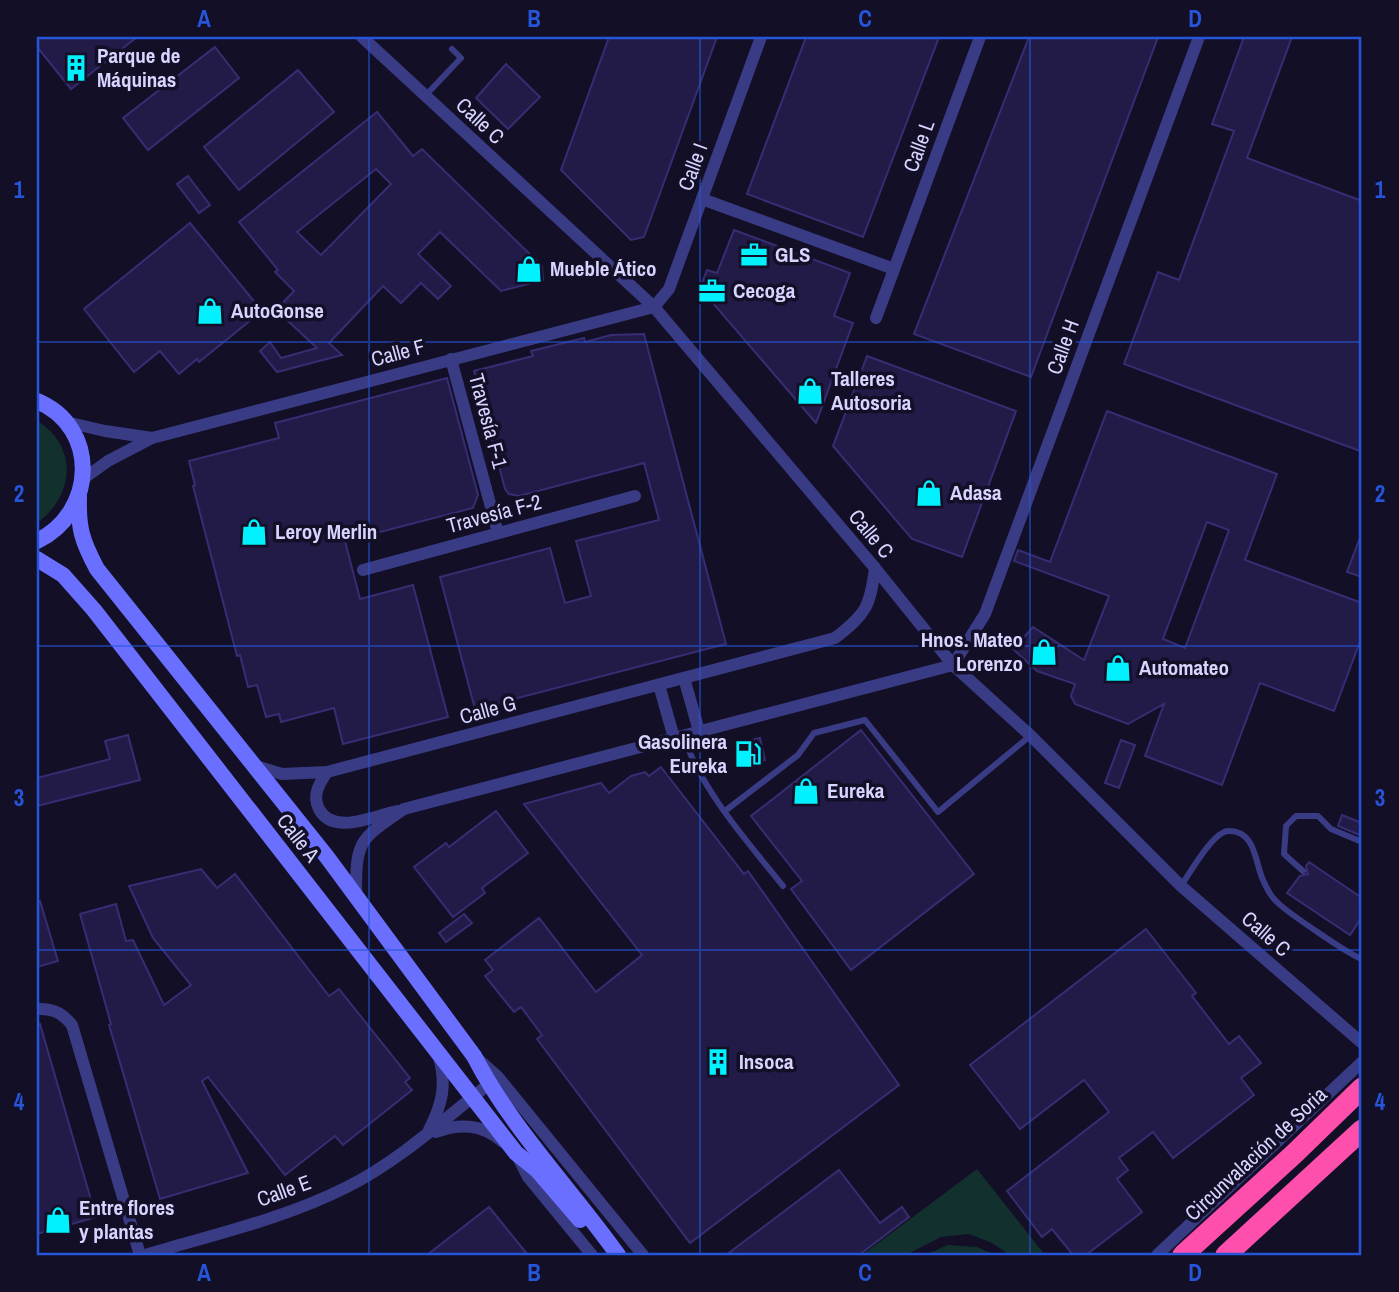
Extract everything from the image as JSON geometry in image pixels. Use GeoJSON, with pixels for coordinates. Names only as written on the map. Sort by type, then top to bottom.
{"type":"FeatureCollection","features":[{"type":"Feature","properties":{"kind":"highway","name":"Circunvalación de Soria"},"geometry":{"type":"LineString","coordinates":[[1183,1255],[1362,1088]]}},
{"type":"Feature","properties":{"kind":"highway"},"geometry":{"type":"LineString","coordinates":[[1226,1255],[1362,1130]]}},
{"type":"Feature","properties":{"kind":"highway"},"geometry":{"type":"LineString","coordinates":[[1240,1255],[1304,1185]]}},
{"type":"Feature","properties":{"kind":"street","name":"Calle C"},"geometry":{"type":"LineString","coordinates":[[362,37],[654,307],[953,665],[1031,736],[1181,886],[1362,1043]]}},
{"type":"Feature","properties":{"kind":"street","name":"Calle I"},"geometry":{"type":"LineString","coordinates":[[654,307],[669,289],[761,37]]}},
{"type":"Feature","properties":{"kind":"street","name":"Calle L"},"geometry":{"type":"LineString","coordinates":[[876,318],[980,37]]}},
{"type":"Feature","properties":{"kind":"street","name":"Calle H"},"geometry":{"type":"LineString","coordinates":[[953,665],[985,614],[1199,37]]}},
{"type":"Feature","properties":{"kind":"street"},"geometry":{"type":"LineString","coordinates":[[702,199],[894,269]]}},
{"type":"Feature","properties":{"kind":"street","name":"Calle F"},"geometry":{"type":"LineString","coordinates":[[83,479],[108,460],[152,438],[654,307]]}},
{"type":"Feature","properties":{"kind":"street","name":"Travesía F-1"},"geometry":{"type":"LineString","coordinates":[[451,359],[498,533]]}},
{"type":"Feature","properties":{"kind":"street"},"geometry":{"type":"LineString","coordinates":[[37,401],[47,405],[66,422],[78,443],[83,461],[79,497],[67,518],[50,534],[37,541]]}},
{"type":"Feature","properties":{"kind":"street","name":"Calle F"},"geometry":{"type":"LineString","coordinates":[[66,422],[152,438]]}},
{"type":"Feature","properties":{"kind":"street","name":"Travesía F-2"},"geometry":{"type":"LineString","coordinates":[[363,570],[635,496]]}},
{"type":"Feature","properties":{"kind":"street","name":"Calle A"},"geometry":{"type":"LineString","coordinates":[[79,497],[78,522],[83,542],[97,569],[327,857],[474,1056],[489,1084],[618,1255]]}},
{"type":"Feature","properties":{"kind":"street","name":"Calle A"},"geometry":{"type":"LineString","coordinates":[[37,559],[63,575],[94,610],[438,1050],[516,1153],[528,1177],[592,1255]]}},
{"type":"Feature","properties":{"kind":"street","name":"Calle G"},"geometry":{"type":"LineString","coordinates":[[256,766],[282,774],[327,772],[835,638],[860,620],[872,594],[874,568]]}},
{"type":"Feature","properties":{"kind":"street"},"geometry":{"type":"LineString","coordinates":[[327,772],[318,784],[315,796],[318,807],[324,817],[333,823],[347,823],[953,665]]}},
{"type":"Feature","properties":{"kind":"street"},"geometry":{"type":"LineString","coordinates":[[684,678],[699,732]]}},
{"type":"Feature","properties":{"kind":"street"},"geometry":{"type":"LineString","coordinates":[[659,685],[678,737]]}},
{"type":"Feature","properties":{"kind":"street"},"geometry":{"type":"LineString","coordinates":[[356,898],[356,870],[363,840],[404,809]]}},
{"type":"Feature","properties":{"kind":"street","name":"Calle E"},"geometry":{"type":"LineString","coordinates":[[37,1009],[48,1008],[63,1014],[72,1025],[142,1255],[282,1214],[346,1188],[425,1136],[489,1084]]}},
{"type":"Feature","properties":{"kind":"street"},"geometry":{"type":"LineString","coordinates":[[425,1136],[437,1114],[444,1090],[444,1074],[438,1050]]}},
{"type":"Feature","properties":{"kind":"street","name":"Calle A"},"geometry":{"type":"LineString","coordinates":[[474,1056],[498,1077],[643,1255]]}},
{"type":"Feature","properties":{"kind":"street"},"geometry":{"type":"LineString","coordinates":[[1157,1255],[1362,1062]]}},
{"type":"Feature","properties":{"kind":"street","name":"Calle E"},"geometry":{"type":"LineString","coordinates":[[425,1136],[449,1127],[480,1128],[494,1134],[516,1153]]}},
{"type":"Feature","properties":{"kind":"street","name":"Calle A"},"geometry":{"type":"LineString","coordinates":[[516,1153],[537,1170],[611,1255]]}},
{"type":"Feature","properties":{"kind":"lane"},"geometry":{"type":"LineString","coordinates":[[425,96],[461,58],[452,49]]}},
{"type":"Feature","properties":{"kind":"lane"},"geometry":{"type":"LineString","coordinates":[[725,811],[798,755],[814,733],[865,720],[938,812],[1031,736]]}},
{"type":"Feature","properties":{"kind":"lane"},"geometry":{"type":"LineString","coordinates":[[678,737],[725,811],[783,886]]}},
{"type":"Feature","properties":{"kind":"lane"},"geometry":{"type":"LineString","coordinates":[[1303,871],[1284,854],[1286,827],[1296,816],[1318,816],[1331,829],[1362,842]]}},
{"type":"Feature","properties":{"kind":"lane"},"geometry":{"type":"LineString","coordinates":[[1181,886],[1218,835],[1228,830],[1235,832],[1246,838],[1254,849],[1263,881],[1277,902],[1362,959]]}},
{"type":"Feature","properties":{"kind":"green space"},"geometry":{"type":"Polygon","coordinates":[[[37,421],[51,431],[60,444],[67,472],[59,500],[37,523],[37,421]]]}},
{"type":"Feature","properties":{"kind":"green space"},"geometry":{"type":"Polygon","coordinates":[[[977,1169],[1045,1255],[1010,1255],[992,1243],[969,1234],[941,1237],[906,1255],[862,1255],[977,1169]]]}},
{"type":"Feature","properties":{"kind":"green space"},"geometry":{"type":"Polygon","coordinates":[[[948,1245],[977,1247],[995,1255],[925,1255],[948,1245]]]}},
{"type":"Feature","properties":{"kind":"building","name":"Parque de Máquinas"},"geometry":{"type":"Polygon","coordinates":[[[37,37],[137,37],[71,89],[37,47],[37,37]]]}},
{"type":"Feature","properties":{"kind":"building"},"geometry":{"type":"Polygon","coordinates":[[[609,37],[717,37],[644,237],[631,240],[561,170],[609,37]]]}},
{"type":"Feature","properties":{"kind":"building"},"geometry":{"type":"Polygon","coordinates":[[[806,37],[939,37],[863,237],[747,194],[806,37]]]}},
{"type":"Feature","properties":{"kind":"building"},"geometry":{"type":"Polygon","coordinates":[[[1029,37],[1158,37],[1031,377],[914,334],[1029,37]]]}},
{"type":"Feature","properties":{"kind":"building"},"geometry":{"type":"Polygon","coordinates":[[[1244,37],[1292,37],[1247,158],[1362,201],[1360,451],[1124,364],[1158,272],[1179,280],[1234,131],[1212,124],[1244,37]]]}},
{"type":"Feature","properties":{"kind":"building"},"geometry":{"type":"Polygon","coordinates":[[[215,47],[239,78],[148,150],[123,118],[215,47]]]}},
{"type":"Feature","properties":{"kind":"building"},"geometry":{"type":"Polygon","coordinates":[[[506,64],[540,97],[508,129],[476,98],[506,64]]]}},
{"type":"Feature","properties":{"kind":"building"},"geometry":{"type":"Polygon","coordinates":[[[298,70],[334,112],[239,190],[204,147],[298,70]]]}},
{"type":"Feature","properties":{"kind":"building"},"geometry":{"type":"Polygon","coordinates":[[[377,112],[413,156],[422,149],[542,266],[543,280],[501,291],[440,232],[418,254],[451,286],[438,299],[421,283],[401,303],[383,286],[329,343],[342,355],[277,372],[260,351],[270,342],[281,358],[317,348],[276,310],[294,291],[275,272],[278,270],[239,222],[377,112]],[[376,169],[297,232],[321,255],[391,184],[376,169]]]}},
{"type":"Feature","properties":{"kind":"building"},"geometry":{"type":"Polygon","coordinates":[[[188,176],[210,205],[199,213],[177,184],[188,176]]]}},
{"type":"Feature","properties":{"kind":"building"},"geometry":{"type":"Polygon","coordinates":[[[190,223],[262,311],[199,362],[197,359],[179,374],[160,351],[134,372],[84,309],[190,223]]]}},
{"type":"Feature","properties":{"kind":"building"},"geometry":{"type":"Polygon","coordinates":[[[734,230],[850,273],[834,316],[853,323],[816,423],[700,288],[707,270],[717,273],[734,230]]]}},
{"type":"Feature","properties":{"kind":"building"},"geometry":{"type":"Polygon","coordinates":[[[644,334],[726,644],[475,709],[440,577],[550,548],[565,603],[591,596],[576,541],[659,520],[644,463],[519,496],[509,494],[505,489],[474,371],[533,356],[531,351],[584,338],[585,342],[611,335],[644,334]]]}},
{"type":"Feature","properties":{"kind":"building","name":"Adasa"},"geometry":{"type":"Polygon","coordinates":[[[867,356],[1016,411],[962,557],[912,539],[833,446],[867,356]]]}},
{"type":"Feature","properties":{"kind":"building"},"geometry":{"type":"Polygon","coordinates":[[[447,378],[478,495],[473,508],[345,541],[360,599],[413,585],[448,717],[343,744],[334,708],[281,722],[279,714],[266,717],[257,685],[248,687],[240,655],[237,656],[189,461],[279,438],[275,423],[447,378]]]}},
{"type":"Feature","properties":{"kind":"building"},"geometry":{"type":"Polygon","coordinates":[[[1107,411],[1277,474],[1245,560],[1362,603],[1362,636],[1334,711],[1260,683],[1222,785],[1145,756],[1164,704],[1128,724],[1075,704],[1071,696],[1075,684],[1037,671],[1013,649],[1033,627],[1084,660],[1109,596],[1014,561],[1018,550],[1050,562],[1107,411]],[[1207,522],[1163,639],[1185,648],[1229,530],[1207,522]]]}},
{"type":"Feature","properties":{"kind":"building"},"geometry":{"type":"Polygon","coordinates":[[[1362,536],[1362,577],[1347,572],[1362,536]]]}},
{"type":"Feature","properties":{"kind":"building"},"geometry":{"type":"Polygon","coordinates":[[[861,730],[974,874],[851,970],[791,889],[802,881],[751,816],[861,730]]]}},
{"type":"Feature","properties":{"kind":"building"},"geometry":{"type":"Polygon","coordinates":[[[128,735],[140,780],[37,806],[37,778],[110,759],[105,741],[128,735]]]}},
{"type":"Feature","properties":{"kind":"building"},"geometry":{"type":"Polygon","coordinates":[[[760,738],[765,760],[752,763],[746,741],[760,738]]]}},
{"type":"Feature","properties":{"kind":"building"},"geometry":{"type":"Polygon","coordinates":[[[1121,740],[1135,745],[1119,788],[1105,783],[1121,740]]]}},
{"type":"Feature","properties":{"kind":"building","name":"Insoca"},"geometry":{"type":"Polygon","coordinates":[[[661,767],[744,874],[748,871],[899,1085],[690,1243],[537,1039],[542,1035],[521,1007],[514,1012],[485,976],[493,970],[485,960],[539,918],[596,992],[642,955],[524,804],[601,783],[609,793],[631,776],[645,772],[649,776],[661,767]]]}},
{"type":"Feature","properties":{"kind":"building"},"geometry":{"type":"Polygon","coordinates":[[[496,811],[528,853],[482,888],[485,893],[453,917],[414,867],[446,843],[449,847],[496,811]]]}},
{"type":"Feature","properties":{"kind":"building"},"geometry":{"type":"Polygon","coordinates":[[[1342,815],[1362,823],[1362,836],[1338,826],[1342,815]]]}},
{"type":"Feature","properties":{"kind":"building"},"geometry":{"type":"Polygon","coordinates":[[[1309,862],[1362,898],[1362,917],[1350,935],[1287,893],[1300,876],[1308,874],[1306,866],[1309,862]]]}},
{"type":"Feature","properties":{"kind":"building"},"geometry":{"type":"Polygon","coordinates":[[[201,869],[217,888],[235,874],[329,996],[339,989],[410,1078],[405,1082],[412,1090],[343,1145],[335,1136],[285,1175],[208,1077],[202,1081],[248,1173],[160,1199],[80,914],[116,904],[126,941],[133,940],[164,1005],[191,985],[153,938],[129,886],[201,869]]]}},
{"type":"Feature","properties":{"kind":"building"},"geometry":{"type":"Polygon","coordinates":[[[37,901],[40,901],[58,961],[37,967],[37,901]]]}},
{"type":"Feature","properties":{"kind":"building"},"geometry":{"type":"Polygon","coordinates":[[[464,914],[472,923],[446,942],[439,933],[464,914]]]}},
{"type":"Feature","properties":{"kind":"building"},"geometry":{"type":"Polygon","coordinates":[[[1146,929],[1196,993],[1192,996],[1229,1044],[1239,1036],[1261,1063],[1241,1078],[1254,1095],[1173,1158],[1153,1132],[1119,1158],[1128,1170],[1117,1179],[1142,1212],[1086,1255],[1073,1255],[1052,1229],[1042,1237],[1007,1191],[1109,1112],[1084,1080],[1020,1129],[970,1065],[1146,929]]]}},
{"type":"Feature","properties":{"kind":"building"},"geometry":{"type":"Polygon","coordinates":[[[40,1024],[96,1217],[37,1234],[37,1025],[40,1024]]]}},
{"type":"Feature","properties":{"kind":"building"},"geometry":{"type":"Polygon","coordinates":[[[839,1170],[880,1223],[902,1207],[909,1217],[859,1255],[726,1255],[839,1170]]]}},
{"type":"Feature","properties":{"kind":"building"},"geometry":{"type":"Polygon","coordinates":[[[489,1207],[528,1255],[427,1255],[489,1207]]]}},
{"type":"Feature","properties":{"kind":"place","name":"Parque de Máquinas"},"geometry":{"type":"Point","coordinates":[76,68]}},
{"type":"Feature","properties":{"kind":"place","name":"GLS"},"geometry":{"type":"Point","coordinates":[754,255]}},
{"type":"Feature","properties":{"kind":"place","name":"Mueble Ático"},"geometry":{"type":"Point","coordinates":[529,269]}},
{"type":"Feature","properties":{"kind":"place","name":"Cecoga"},"geometry":{"type":"Point","coordinates":[712,291]}},
{"type":"Feature","properties":{"kind":"place","name":"AutoGonse"},"geometry":{"type":"Point","coordinates":[210,311]}},
{"type":"Feature","properties":{"kind":"place","name":"Talleres Autosoria"},"geometry":{"type":"Point","coordinates":[810,391]}},
{"type":"Feature","properties":{"kind":"place","name":"Adasa"},"geometry":{"type":"Point","coordinates":[929,493]}},
{"type":"Feature","properties":{"kind":"place","name":"Leroy Merlin"},"geometry":{"type":"Point","coordinates":[254,532]}},
{"type":"Feature","properties":{"kind":"place","name":"Hnos. Mateo Lorenzo"},"geometry":{"type":"Point","coordinates":[1044,652]}},
{"type":"Feature","properties":{"kind":"place","name":"Automateo"},"geometry":{"type":"Point","coordinates":[1118,668]}},
{"type":"Feature","properties":{"kind":"place","name":"Gasolinera Eureka"},"geometry":{"type":"Point","coordinates":[748,754]}},
{"type":"Feature","properties":{"kind":"place","name":"Eureka"},"geometry":{"type":"Point","coordinates":[806,791]}},
{"type":"Feature","properties":{"kind":"place","name":"Insoca"},"geometry":{"type":"Point","coordinates":[718,1062]}},
{"type":"Feature","properties":{"kind":"place","name":"Entre flores y plantas"},"geometry":{"type":"Point","coordinates":[58,1220]}}]}
